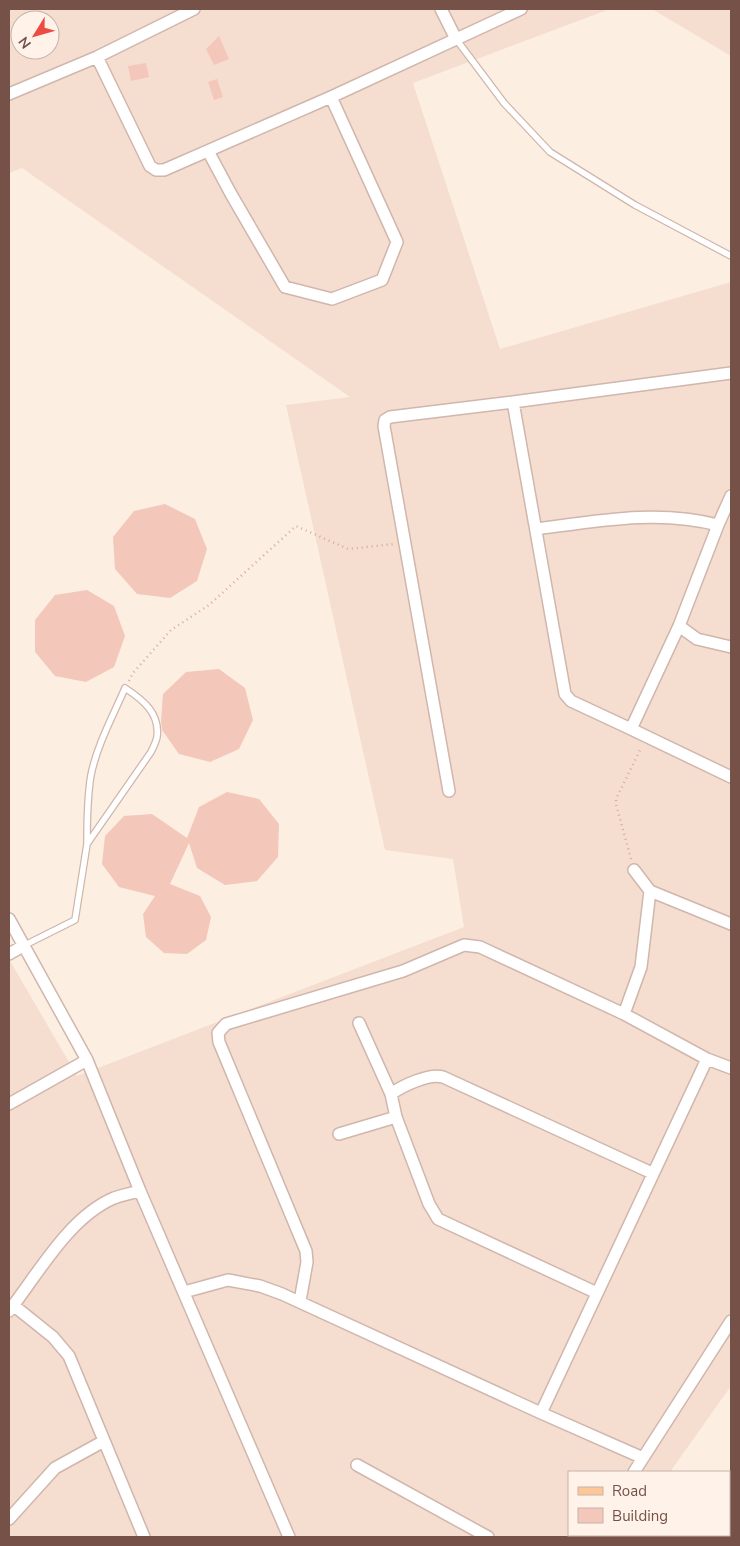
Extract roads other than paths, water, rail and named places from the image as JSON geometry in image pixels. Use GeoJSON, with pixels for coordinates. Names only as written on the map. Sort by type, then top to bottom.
{"type":"FeatureCollection","features":[{"type":"Feature","properties":{"kind":"street"},"geometry":{"type":"LineString","coordinates":[[9,94],[98,57],[194,9]]}},
{"type":"Feature","properties":{"kind":"street"},"geometry":{"type":"LineString","coordinates":[[442,9],[456,39]]}},
{"type":"Feature","properties":{"kind":"street"},"geometry":{"type":"LineString","coordinates":[[98,57],[152,169],[164,170],[331,97],[521,9]]}},
{"type":"Feature","properties":{"kind":"street"},"geometry":{"type":"LineString","coordinates":[[208,151],[230,194],[285,287],[332,299],[382,280],[398,242],[331,97]]}},
{"type":"Feature","properties":{"kind":"street"},"geometry":{"type":"LineString","coordinates":[[449,791],[384,426],[385,420],[390,416],[731,373]]}},
{"type":"Feature","properties":{"kind":"street"},"geometry":{"type":"LineString","coordinates":[[513,402],[565,694],[571,701],[731,777]]}},
{"type":"Feature","properties":{"kind":"street"},"geometry":{"type":"LineString","coordinates":[[631,729],[679,626],[731,496]]}},
{"type":"Feature","properties":{"kind":"street"},"geometry":{"type":"LineString","coordinates":[[536,529],[646,516],[696,519],[718,525]]}},
{"type":"Feature","properties":{"kind":"street"},"geometry":{"type":"LineString","coordinates":[[679,626],[697,639],[731,647]]}},
{"type":"Feature","properties":{"kind":"street"},"geometry":{"type":"LineString","coordinates":[[634,870],[650,891],[731,924]]}},
{"type":"Feature","properties":{"kind":"street"},"geometry":{"type":"LineString","coordinates":[[624,1014],[641,967],[650,891]]}},
{"type":"Feature","properties":{"kind":"street"},"geometry":{"type":"LineString","coordinates":[[9,919],[86,1060],[140,1191],[289,1537]]}},
{"type":"Feature","properties":{"kind":"street"},"geometry":{"type":"LineString","coordinates":[[300,1301],[307,1262],[306,1251],[220,1042],[218,1034],[226,1024],[402,971],[464,944],[480,947],[624,1014],[707,1059],[731,1068]]}},
{"type":"Feature","properties":{"kind":"street"},"geometry":{"type":"LineString","coordinates":[[9,954],[23,946]]}},
{"type":"Feature","properties":{"kind":"street"},"geometry":{"type":"LineString","coordinates":[[359,1023],[391,1094],[396,1117],[429,1204],[438,1219],[596,1292]]}},
{"type":"Feature","properties":{"kind":"street"},"geometry":{"type":"LineString","coordinates":[[540,1413],[707,1059]]}},
{"type":"Feature","properties":{"kind":"street"},"geometry":{"type":"LineString","coordinates":[[9,1104],[86,1060]]}},
{"type":"Feature","properties":{"kind":"street"},"geometry":{"type":"LineString","coordinates":[[391,1094],[398,1089],[430,1076],[443,1076],[652,1173]]}},
{"type":"Feature","properties":{"kind":"street"},"geometry":{"type":"LineString","coordinates":[[339,1134],[396,1117]]}},
{"type":"Feature","properties":{"kind":"street"},"geometry":{"type":"LineString","coordinates":[[140,1191],[114,1198],[101,1205],[67,1234],[49,1255],[11,1308],[52,1337],[69,1356],[144,1537]]}},
{"type":"Feature","properties":{"kind":"street"},"geometry":{"type":"LineString","coordinates":[[184,1292],[228,1280],[260,1286],[300,1301],[540,1413],[642,1458]]}},
{"type":"Feature","properties":{"kind":"street"},"geometry":{"type":"LineString","coordinates":[[635,1471],[731,1320]]}},
{"type":"Feature","properties":{"kind":"street"},"geometry":{"type":"LineString","coordinates":[[9,1519],[55,1468],[104,1441]]}},
{"type":"Feature","properties":{"kind":"street"},"geometry":{"type":"LineString","coordinates":[[357,1465],[488,1537]]}},
{"type":"Feature","properties":{"kind":"lane"},"geometry":{"type":"LineString","coordinates":[[456,39],[504,103],[550,152],[635,205],[731,256]]}},
{"type":"Feature","properties":{"kind":"lane"},"geometry":{"type":"LineString","coordinates":[[23,946],[75,920],[87,844],[88,800],[91,774],[100,746],[125,688],[147,704],[155,717],[157,737],[151,752],[87,844]]}}]}
